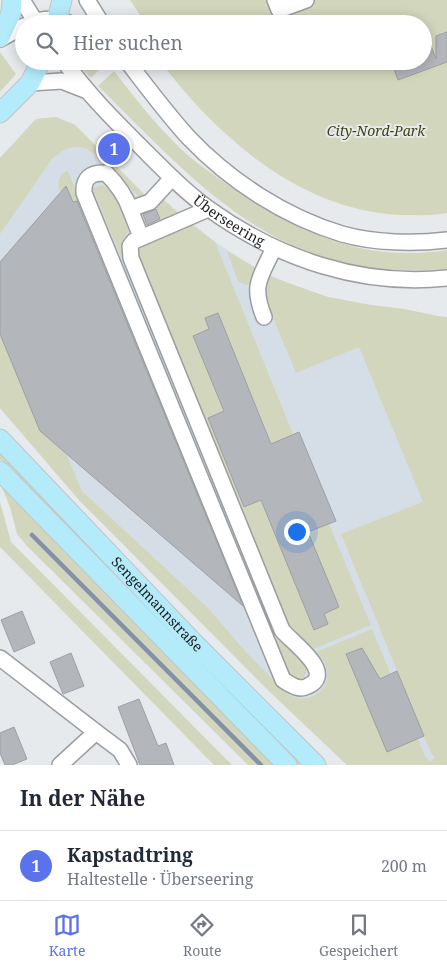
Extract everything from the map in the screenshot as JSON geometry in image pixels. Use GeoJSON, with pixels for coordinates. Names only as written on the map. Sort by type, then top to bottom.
{"type":"FeatureCollection","features":[{"type":"Feature","properties":{"kind":"main road"},"geometry":{"type":"LineString","coordinates":[[0,38],[11,13],[12,0]]}},
{"type":"Feature","properties":{"kind":"main road"},"geometry":{"type":"LineString","coordinates":[[62,0],[62,15]]}},
{"type":"Feature","properties":{"kind":"main road"},"geometry":{"type":"LineString","coordinates":[[0,113],[30,83],[36,70]]}},
{"type":"Feature","properties":{"kind":"main road","name":"Sengelmannstraße"},"geometry":{"type":"LineString","coordinates":[[0,439],[194,643],[316,765]]}},
{"type":"Feature","properties":{"kind":"main road","name":"Sengelmannstraße"},"geometry":{"type":"LineString","coordinates":[[0,471],[288,765]]}},
{"type":"Feature","properties":{"kind":"street"},"geometry":{"type":"LineString","coordinates":[[22,0],[28,15]]}},
{"type":"Feature","properties":{"kind":"street"},"geometry":{"type":"LineString","coordinates":[[87,0],[96,15]]}},
{"type":"Feature","properties":{"kind":"street"},"geometry":{"type":"LineString","coordinates":[[275,0],[279,10],[306,0]]}},
{"type":"Feature","properties":{"kind":"street"},"geometry":{"type":"LineString","coordinates":[[0,38],[15,31]]}},
{"type":"Feature","properties":{"kind":"street","name":"Überseering"},"geometry":{"type":"LineString","coordinates":[[71,70],[85,90],[172,178],[208,209],[241,230],[274,248],[318,266],[354,274],[423,280],[447,278]]}},
{"type":"Feature","properties":{"kind":"street"},"geometry":{"type":"LineString","coordinates":[[134,70],[190,138],[222,169],[262,197],[303,219],[342,234],[384,241],[429,242],[447,240]]}},
{"type":"Feature","properties":{"kind":"street"},"geometry":{"type":"LineString","coordinates":[[30,83],[62,81],[85,90]]}},
{"type":"Feature","properties":{"kind":"street"},"geometry":{"type":"LineString","coordinates":[[141,236],[126,198],[116,183],[106,173],[90,175],[84,186],[85,198],[283,680],[301,688],[309,686],[315,681],[316,667],[311,659],[282,630],[130,258],[130,246],[141,236],[208,209]]}},
{"type":"Feature","properties":{"kind":"street"},"geometry":{"type":"LineString","coordinates":[[130,209],[150,202],[172,178]]}},
{"type":"Feature","properties":{"kind":"street"},"geometry":{"type":"LineString","coordinates":[[264,317],[258,302],[258,283],[274,248]]}},
{"type":"Feature","properties":{"kind":"street"},"geometry":{"type":"LineString","coordinates":[[0,658],[120,750],[129,765]]}},
{"type":"Feature","properties":{"kind":"street"},"geometry":{"type":"LineString","coordinates":[[60,765],[96,732]]}},
{"type":"Feature","properties":{"kind":"shaded area"},"geometry":{"type":"Polygon","coordinates":[[[56,117],[75,125],[145,195],[164,200],[215,242],[256,268],[296,287],[328,297],[404,309],[447,425],[435,757],[427,765],[347,765],[271,693],[79,500],[0,408],[0,158],[36,119],[56,117]]]}},
{"type":"Feature","properties":{"kind":"green space","name":"City-Nord-Park"},"geometry":{"type":"Polygon","coordinates":[[[130,0],[447,0],[447,213],[402,215],[365,210],[330,200],[296,185],[235,143],[208,117],[167,70],[432,70],[432,15],[140,15],[130,0]]]}},
{"type":"Feature","properties":{"kind":"green space"},"geometry":{"type":"Polygon","coordinates":[[[0,52],[16,74],[0,92],[0,52]]]}},
{"type":"Feature","properties":{"kind":"green space"},"geometry":{"type":"Polygon","coordinates":[[[83,70],[99,70],[91,78],[83,70]]]}},
{"type":"Feature","properties":{"kind":"green space"},"geometry":{"type":"Polygon","coordinates":[[[114,71],[154,121],[193,160],[283,219],[334,241],[361,248],[388,252],[417,253],[447,250],[447,269],[402,270],[356,266],[317,256],[281,240],[247,220],[184,170],[98,86],[114,71]]]}},
{"type":"Feature","properties":{"kind":"green space"},"geometry":{"type":"Polygon","coordinates":[[[56,117],[75,125],[145,195],[139,197],[104,162],[90,151],[77,147],[69,148],[52,159],[0,234],[0,158],[36,119],[56,117]]]}},
{"type":"Feature","properties":{"kind":"green space"},"geometry":{"type":"Polygon","coordinates":[[[68,171],[80,200],[73,202],[66,187],[60,192],[59,180],[68,171]]]}},
{"type":"Feature","properties":{"kind":"green space"},"geometry":{"type":"Polygon","coordinates":[[[102,185],[116,199],[128,229],[122,247],[123,262],[95,194],[91,195],[93,188],[102,185]]]}},
{"type":"Feature","properties":{"kind":"green space"},"geometry":{"type":"Polygon","coordinates":[[[164,200],[179,214],[162,222],[156,207],[164,200]]]}},
{"type":"Feature","properties":{"kind":"green space"},"geometry":{"type":"Polygon","coordinates":[[[191,224],[215,242],[299,449],[273,447],[218,313],[211,333],[193,336],[226,415],[220,413],[208,418],[244,506],[259,496],[315,630],[328,624],[321,609],[328,612],[339,607],[307,529],[313,530],[325,525],[303,461],[371,625],[311,650],[292,634],[139,262],[138,254],[141,245],[191,224]]]}},
{"type":"Feature","properties":{"kind":"green space"},"geometry":{"type":"Polygon","coordinates":[[[227,251],[256,268],[254,272],[256,273],[250,284],[246,285],[238,281],[227,251]]]}},
{"type":"Feature","properties":{"kind":"green space"},"geometry":{"type":"Polygon","coordinates":[[[269,276],[328,297],[447,317],[447,765],[347,765],[271,693],[79,500],[0,408],[0,334],[65,451],[82,491],[208,608],[246,652],[287,694],[298,698],[308,698],[316,695],[326,681],[327,672],[324,662],[316,652],[372,629],[425,756],[430,762],[435,757],[431,753],[341,534],[423,502],[359,347],[296,373],[266,301],[264,286],[269,276]]]}},
{"type":"Feature","properties":{"kind":"green space"},"geometry":{"type":"Polygon","coordinates":[[[0,451],[67,523],[307,765],[298,765],[65,528],[0,459],[0,451]]]}},
{"type":"Feature","properties":{"kind":"green space"},"geometry":{"type":"Polygon","coordinates":[[[1,485],[276,765],[248,765],[28,547],[17,534],[10,507],[1,485]]]}},
{"type":"Feature","properties":{"kind":"green space"},"geometry":{"type":"Polygon","coordinates":[[[0,502],[11,542],[232,765],[214,765],[0,547],[0,502]]]}},
{"type":"Feature","properties":{"kind":"green space"},"geometry":{"type":"Polygon","coordinates":[[[279,638],[305,662],[308,668],[304,678],[296,680],[288,675],[274,640],[279,638]]]}},
{"type":"Feature","properties":{"kind":"building"},"geometry":{"type":"Polygon","coordinates":[[[447,32],[447,62],[432,68],[432,49],[436,59],[436,36],[447,32]]]}},
{"type":"Feature","properties":{"kind":"building"},"geometry":{"type":"Polygon","coordinates":[[[394,70],[425,70],[398,80],[394,70]]]}},
{"type":"Feature","properties":{"kind":"building"},"geometry":{"type":"Polygon","coordinates":[[[66,186],[73,202],[77,201],[243,606],[40,431],[0,334],[0,262],[66,186]]]}},
{"type":"Feature","properties":{"kind":"building"},"geometry":{"type":"Polygon","coordinates":[[[156,209],[160,219],[147,225],[143,214],[156,209]]]}},
{"type":"Feature","properties":{"kind":"building"},"geometry":{"type":"Polygon","coordinates":[[[218,313],[271,444],[299,432],[336,521],[308,532],[339,607],[324,614],[328,624],[314,630],[261,500],[244,507],[208,418],[224,411],[193,336],[209,329],[205,318],[218,313]]]}},
{"type":"Feature","properties":{"kind":"building"},"geometry":{"type":"Polygon","coordinates":[[[22,611],[35,643],[14,652],[1,620],[22,611]]]}},
{"type":"Feature","properties":{"kind":"building"},"geometry":{"type":"Polygon","coordinates":[[[362,648],[380,679],[397,671],[424,736],[387,752],[346,654],[362,648]]]}},
{"type":"Feature","properties":{"kind":"building"},"geometry":{"type":"Polygon","coordinates":[[[71,653],[84,686],[63,694],[50,662],[71,653]]]}},
{"type":"Feature","properties":{"kind":"building"},"geometry":{"type":"Polygon","coordinates":[[[139,699],[158,746],[166,743],[174,765],[140,765],[118,707],[139,699]]]}},
{"type":"Feature","properties":{"kind":"building"},"geometry":{"type":"Polygon","coordinates":[[[14,727],[27,759],[12,765],[5,765],[0,753],[0,733],[14,727]]]}},
{"type":"Feature","properties":{"kind":"waterway"},"geometry":{"type":"LineString","coordinates":[[32,535],[261,765]]}},
{"type":"Feature","properties":{"kind":"place","name":"Kapstadtring"},"geometry":{"type":"Point","coordinates":[114,149]}}]}
